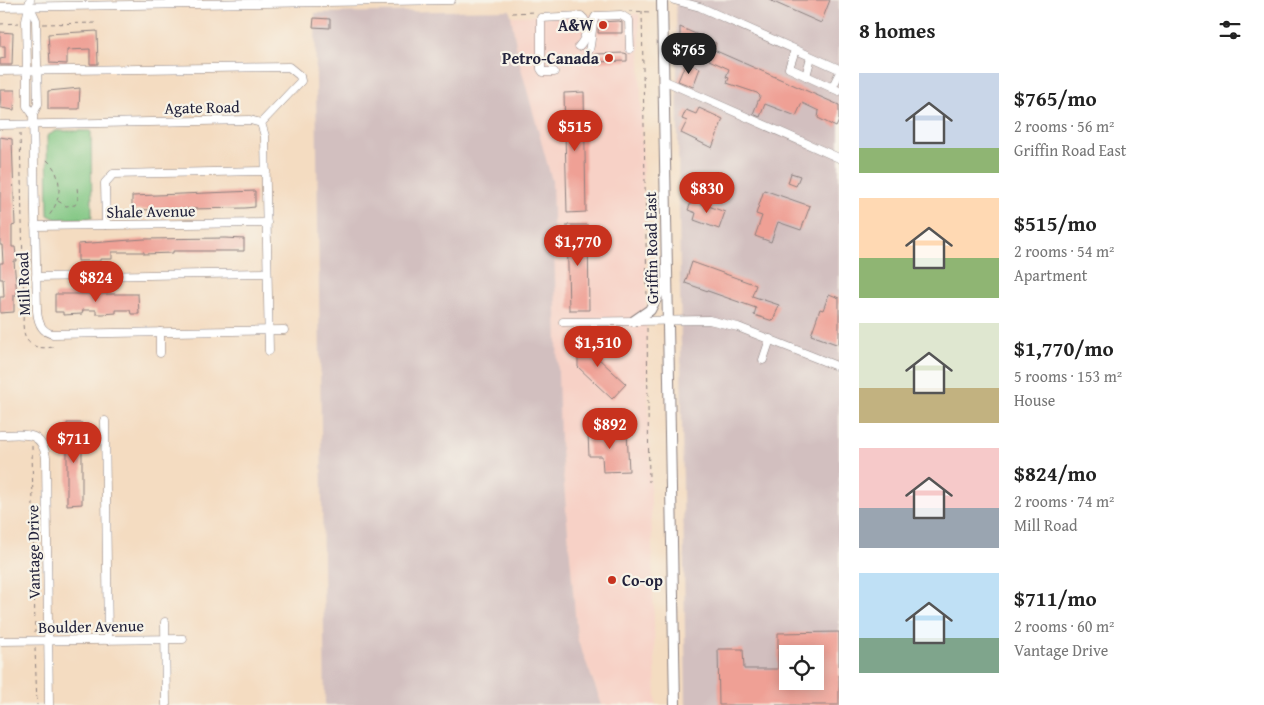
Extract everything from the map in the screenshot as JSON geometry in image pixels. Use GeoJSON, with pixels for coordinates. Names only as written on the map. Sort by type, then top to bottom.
{"type":"FeatureCollection","features":[{"type":"Feature","properties":{"kind":"main road","name":"Griffin Road East"},"geometry":{"type":"LineString","coordinates":[[662,0],[675,705]]}},
{"type":"Feature","properties":{"kind":"main road"},"geometry":{"type":"LineString","coordinates":[[634,321],[654,304],[667,277]]}},
{"type":"Feature","properties":{"kind":"street"},"geometry":{"type":"LineString","coordinates":[[0,7],[30,3],[451,0]]}},
{"type":"Feature","properties":{"kind":"street"},"geometry":{"type":"LineString","coordinates":[[674,0],[700,7],[839,69]]}},
{"type":"Feature","properties":{"kind":"street","name":"Mill Road"},"geometry":{"type":"LineString","coordinates":[[30,3],[36,20],[38,104],[33,114],[33,124],[36,277],[39,325],[48,333],[284,330]]}},
{"type":"Feature","properties":{"kind":"street","name":"Mill Road"},"geometry":{"type":"LineString","coordinates":[[30,3],[26,22],[27,70],[28,106],[33,114]]}},
{"type":"Feature","properties":{"kind":"street"},"geometry":{"type":"LineString","coordinates":[[589,50],[593,38],[593,18],[605,15],[621,15],[629,20],[630,49]]}},
{"type":"Feature","properties":{"kind":"street"},"geometry":{"type":"LineString","coordinates":[[554,72],[543,72],[541,69],[541,18],[581,16],[584,18],[586,33],[584,41],[579,46]]}},
{"type":"Feature","properties":{"kind":"street"},"geometry":{"type":"LineString","coordinates":[[795,50],[789,68],[836,90],[839,74]]}},
{"type":"Feature","properties":{"kind":"street"},"geometry":{"type":"LineString","coordinates":[[806,76],[812,57]]}},
{"type":"Feature","properties":{"kind":"street"},"geometry":{"type":"LineString","coordinates":[[0,71],[289,67],[300,76],[300,81],[261,124]]}},
{"type":"Feature","properties":{"kind":"street"},"geometry":{"type":"LineString","coordinates":[[663,80],[839,158]]}},
{"type":"Feature","properties":{"kind":"street","name":"Agate Road"},"geometry":{"type":"LineString","coordinates":[[0,125],[250,120],[261,124],[264,132],[266,171],[269,352]]}},
{"type":"Feature","properties":{"kind":"street"},"geometry":{"type":"LineString","coordinates":[[106,225],[105,183],[113,174],[266,171]]}},
{"type":"Feature","properties":{"kind":"street","name":"Shale Avenue"},"geometry":{"type":"LineString","coordinates":[[35,226],[267,223]]}},
{"type":"Feature","properties":{"kind":"street"},"geometry":{"type":"LineString","coordinates":[[36,277],[267,273]]}},
{"type":"Feature","properties":{"kind":"street"},"geometry":{"type":"LineString","coordinates":[[563,322],[709,320],[738,327],[839,367]]}},
{"type":"Feature","properties":{"kind":"street"},"geometry":{"type":"LineString","coordinates":[[160,332],[160,353]]}},
{"type":"Feature","properties":{"kind":"street"},"geometry":{"type":"LineString","coordinates":[[763,360],[770,339]]}},
{"type":"Feature","properties":{"kind":"street"},"geometry":{"type":"LineString","coordinates":[[104,421],[108,640]]}},
{"type":"Feature","properties":{"kind":"street","name":"Vantage Drive"},"geometry":{"type":"LineString","coordinates":[[0,435],[35,437],[42,443],[44,449],[49,705]]}},
{"type":"Feature","properties":{"kind":"street"},"geometry":{"type":"LineString","coordinates":[[165,622],[166,705]]}},
{"type":"Feature","properties":{"kind":"street","name":"Boulder Avenue"},"geometry":{"type":"LineString","coordinates":[[0,641],[183,638]]}},
{"type":"Feature","properties":{"kind":"path"},"geometry":{"type":"LineString","coordinates":[[628,11],[651,12]]}},
{"type":"Feature","properties":{"kind":"path"},"geometry":{"type":"LineString","coordinates":[[642,11],[647,304]]}},
{"type":"Feature","properties":{"kind":"path"},"geometry":{"type":"LineString","coordinates":[[512,12],[535,12]]}},
{"type":"Feature","properties":{"kind":"path"},"geometry":{"type":"LineString","coordinates":[[0,24],[20,23]]}},
{"type":"Feature","properties":{"kind":"path"},"geometry":{"type":"LineString","coordinates":[[42,24],[98,23]]}},
{"type":"Feature","properties":{"kind":"path"},"geometry":{"type":"LineString","coordinates":[[20,137],[24,310],[22,328],[31,344],[40,348],[53,347]]}},
{"type":"Feature","properties":{"kind":"path"},"geometry":{"type":"LineString","coordinates":[[47,160],[57,176],[57,201],[48,217]]}},
{"type":"Feature","properties":{"kind":"path"},"geometry":{"type":"LineString","coordinates":[[57,201],[66,206],[75,205],[78,199],[77,186]]}},
{"type":"Feature","properties":{"kind":"path"},"geometry":{"type":"LineString","coordinates":[[647,327],[649,482]]}},
{"type":"Feature","properties":{"kind":"path"},"geometry":{"type":"LineString","coordinates":[[49,344],[50,348]]}},
{"type":"Feature","properties":{"kind":"path"},"geometry":{"type":"LineString","coordinates":[[32,444],[35,632]]}},
{"type":"Feature","properties":{"kind":"path"},"geometry":{"type":"LineString","coordinates":[[35,619],[42,619]]}},
{"type":"Feature","properties":{"kind":"path"},"geometry":{"type":"LineString","coordinates":[[35,649],[37,705]]}},
{"type":"Feature","properties":{"kind":"shaded area"},"geometry":{"type":"Polygon","coordinates":[[[676,0],[839,0],[839,705],[686,705],[676,0]]]}},
{"type":"Feature","properties":{"kind":"shaded area"},"geometry":{"type":"Polygon","coordinates":[[[510,10],[518,57],[552,181],[560,438],[577,638],[602,705],[325,705],[315,13],[510,10]]]}},
{"type":"Feature","properties":{"kind":"shaded area"},"geometry":{"type":"Polygon","coordinates":[[[639,14],[656,705],[602,705],[577,638],[560,438],[518,57],[511,16],[639,14]]]}},
{"type":"Feature","properties":{"kind":"green space"},"geometry":{"type":"Polygon","coordinates":[[[56,131],[91,131],[92,218],[56,219],[48,215],[47,136],[56,131]]]}},
{"type":"Feature","properties":{"kind":"building"},"geometry":{"type":"Polygon","coordinates":[[[769,0],[830,0],[821,23],[769,0]]]}},
{"type":"Feature","properties":{"kind":"building"},"geometry":{"type":"Polygon","coordinates":[[[314,18],[330,19],[330,28],[313,27],[314,18]]]}},
{"type":"Feature","properties":{"kind":"building"},"geometry":{"type":"Polygon","coordinates":[[[599,22],[622,22],[622,33],[598,33],[599,22]]]}},
{"type":"Feature","properties":{"kind":"building"},"geometry":{"type":"Polygon","coordinates":[[[680,27],[716,43],[714,50],[839,105],[839,121],[836,127],[818,118],[819,111],[802,103],[796,116],[765,104],[760,117],[753,114],[760,96],[757,93],[727,83],[729,78],[726,77],[729,69],[709,60],[712,52],[699,47],[695,54],[689,51],[693,44],[680,38],[680,27]]]}},
{"type":"Feature","properties":{"kind":"building"},"geometry":{"type":"Polygon","coordinates":[[[97,31],[98,64],[90,64],[90,49],[67,50],[67,64],[50,63],[48,34],[97,31]]]}},
{"type":"Feature","properties":{"kind":"building"},"geometry":{"type":"Polygon","coordinates":[[[0,32],[13,33],[12,65],[0,65],[0,59],[5,58],[5,46],[0,46],[0,32]]]}},
{"type":"Feature","properties":{"kind":"building","name":"Petro-Canada"},"geometry":{"type":"Polygon","coordinates":[[[595,54],[627,54],[627,61],[595,62],[591,58],[595,54]]]}},
{"type":"Feature","properties":{"kind":"building"},"geometry":{"type":"Polygon","coordinates":[[[686,62],[700,68],[693,87],[678,81],[686,62]]]}},
{"type":"Feature","properties":{"kind":"building"},"geometry":{"type":"Polygon","coordinates":[[[80,88],[79,109],[48,109],[48,91],[80,88]]]}},
{"type":"Feature","properties":{"kind":"building"},"geometry":{"type":"Polygon","coordinates":[[[0,90],[15,90],[14,110],[1,108],[0,90]]]}},
{"type":"Feature","properties":{"kind":"building"},"geometry":{"type":"Polygon","coordinates":[[[584,92],[586,212],[567,213],[564,93],[584,92]]]}},
{"type":"Feature","properties":{"kind":"building"},"geometry":{"type":"Polygon","coordinates":[[[699,108],[723,119],[712,148],[681,133],[687,121],[682,119],[686,110],[696,114],[699,108]]]}},
{"type":"Feature","properties":{"kind":"building"},"geometry":{"type":"Polygon","coordinates":[[[0,137],[12,139],[15,225],[12,226],[12,247],[15,247],[17,261],[14,261],[17,295],[14,295],[14,312],[0,313],[0,297],[4,297],[3,279],[0,279],[0,263],[3,263],[2,245],[0,245],[0,137]]]}},
{"type":"Feature","properties":{"kind":"building"},"geometry":{"type":"Polygon","coordinates":[[[791,173],[800,176],[796,186],[788,183],[791,173]]]}},
{"type":"Feature","properties":{"kind":"building"},"geometry":{"type":"Polygon","coordinates":[[[764,190],[810,206],[801,230],[778,222],[771,242],[755,236],[762,216],[756,214],[764,190]]]}},
{"type":"Feature","properties":{"kind":"building"},"geometry":{"type":"Polygon","coordinates":[[[255,191],[255,207],[132,210],[132,196],[255,191]]]}},
{"type":"Feature","properties":{"kind":"building"},"geometry":{"type":"Polygon","coordinates":[[[692,200],[725,212],[719,229],[694,220],[696,213],[688,210],[692,200]]]}},
{"type":"Feature","properties":{"kind":"building"},"geometry":{"type":"Polygon","coordinates":[[[567,225],[588,225],[589,310],[569,310],[567,225]]]}},
{"type":"Feature","properties":{"kind":"building"},"geometry":{"type":"Polygon","coordinates":[[[144,239],[244,239],[244,251],[173,251],[173,253],[144,254],[144,252],[112,252],[112,259],[78,261],[78,244],[144,239]]]}},
{"type":"Feature","properties":{"kind":"building"},"geometry":{"type":"Polygon","coordinates":[[[692,262],[756,285],[752,296],[779,305],[773,321],[754,315],[756,308],[685,283],[692,262]]]}},
{"type":"Feature","properties":{"kind":"building"},"geometry":{"type":"Polygon","coordinates":[[[55,294],[138,294],[139,314],[131,314],[130,310],[116,310],[116,313],[96,314],[96,310],[83,310],[82,314],[63,315],[63,312],[55,312],[55,294]]]}},
{"type":"Feature","properties":{"kind":"building"},"geometry":{"type":"Polygon","coordinates":[[[829,294],[839,298],[839,345],[811,335],[820,309],[823,310],[829,294]]]}},
{"type":"Feature","properties":{"kind":"building"},"geometry":{"type":"Polygon","coordinates":[[[578,338],[598,338],[598,358],[626,384],[612,399],[578,367],[578,338]]]}},
{"type":"Feature","properties":{"kind":"building"},"geometry":{"type":"Polygon","coordinates":[[[67,423],[82,423],[82,504],[67,505],[67,423]]]}},
{"type":"Feature","properties":{"kind":"building"},"geometry":{"type":"Polygon","coordinates":[[[627,432],[629,471],[603,472],[602,456],[589,456],[588,433],[627,432]]]}},
{"type":"Feature","properties":{"kind":"building"},"geometry":{"type":"Polygon","coordinates":[[[839,632],[839,705],[719,705],[718,649],[743,649],[744,669],[778,669],[778,633],[839,632]]]}},
{"type":"Feature","properties":{"kind":"place","name":"A&W"},"geometry":{"type":"Point","coordinates":[603,25]}},
{"type":"Feature","properties":{"kind":"place","name":"Petro-Canada"},"geometry":{"type":"Point","coordinates":[609,58]}},
{"type":"Feature","properties":{"kind":"place","name":"Co-op"},"geometry":{"type":"Point","coordinates":[612,580]}}]}
